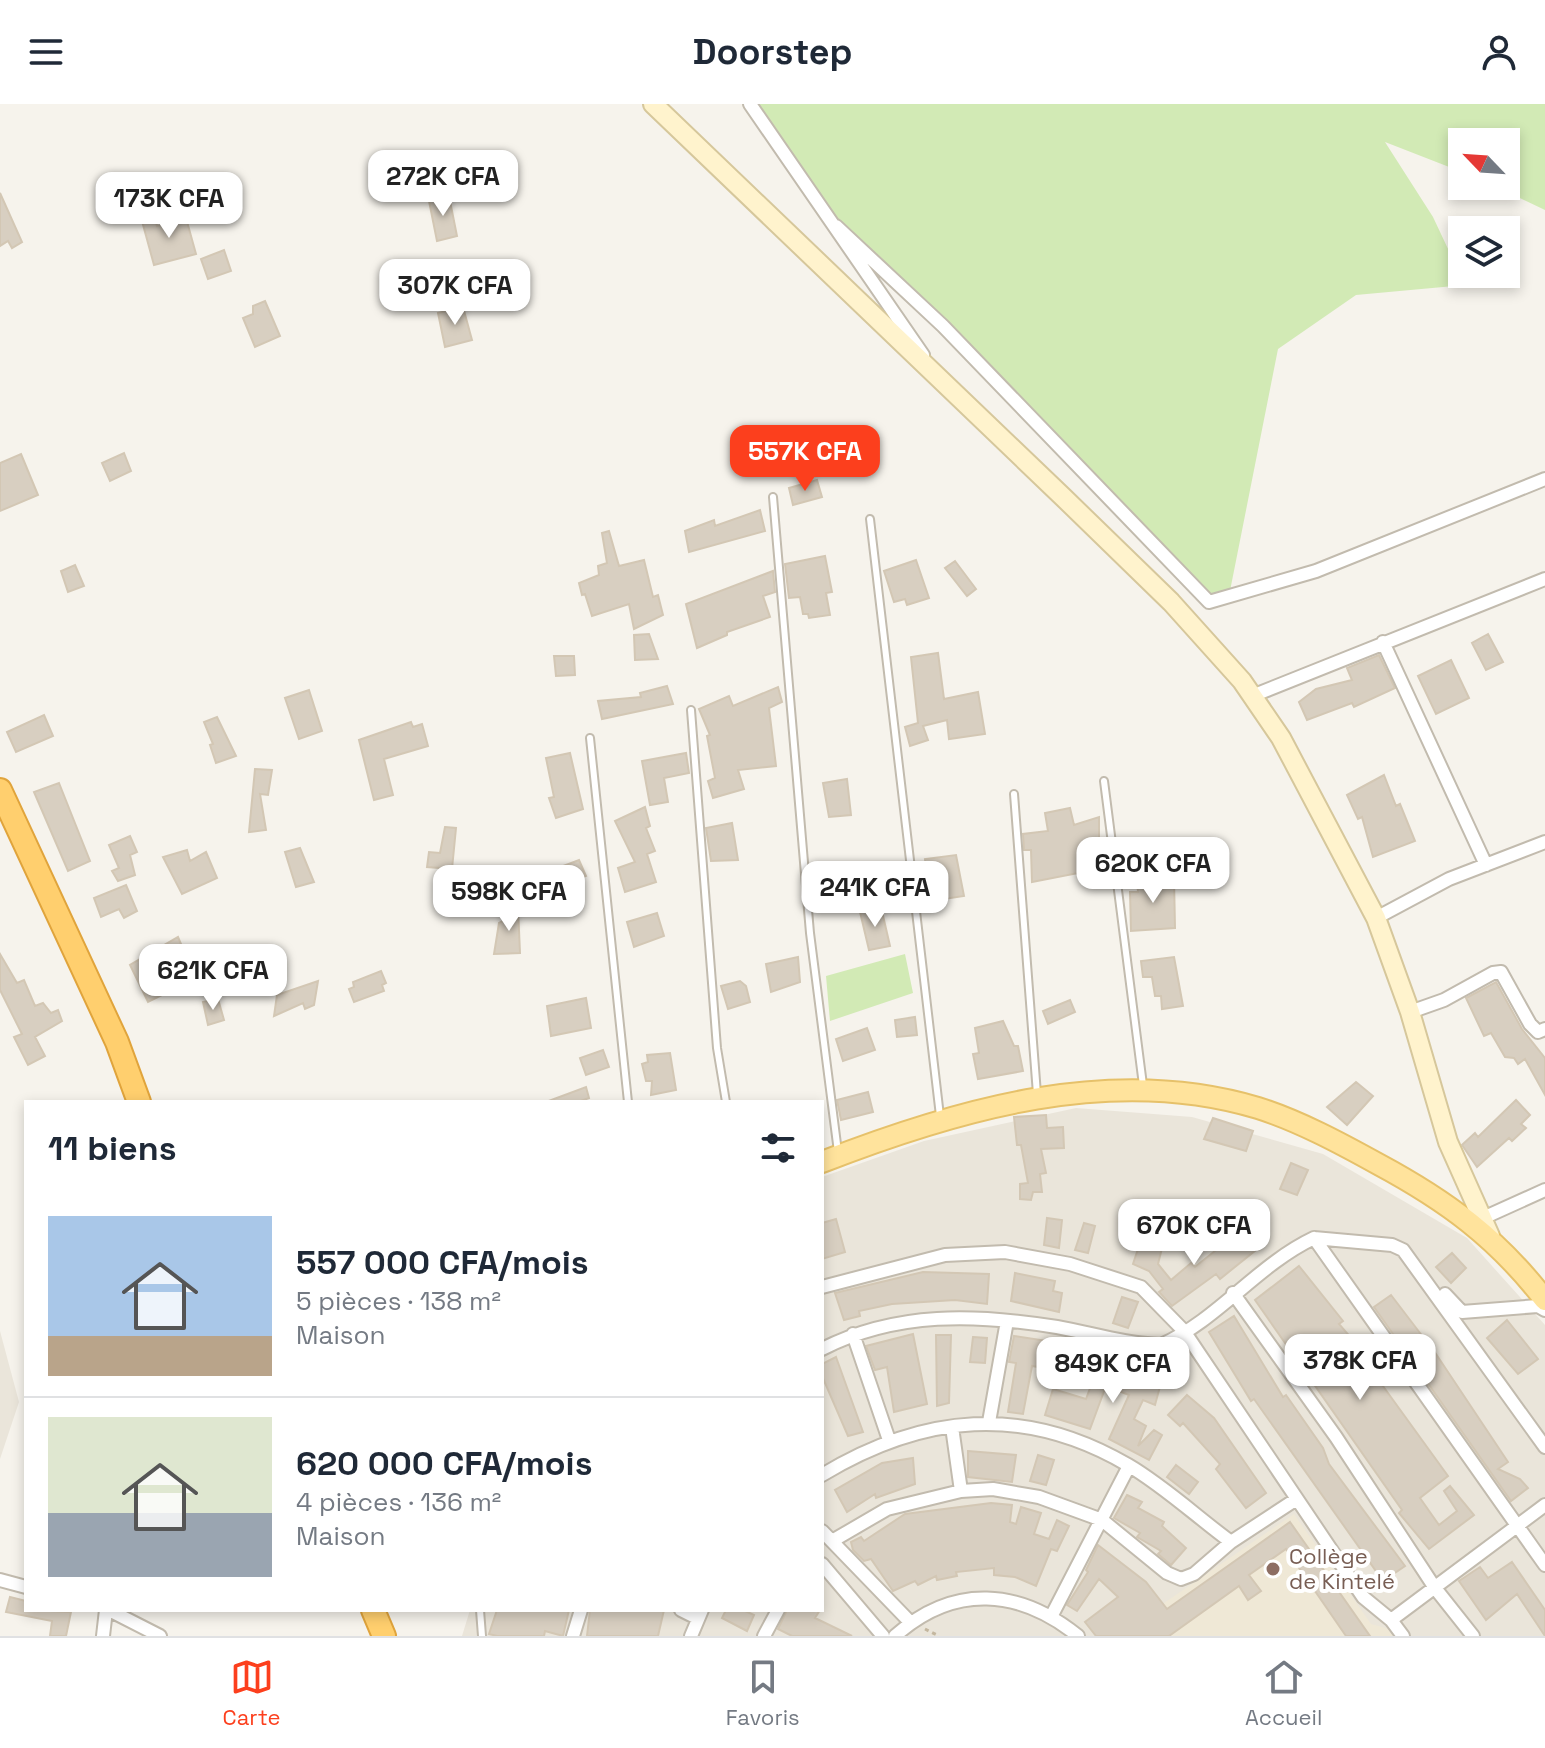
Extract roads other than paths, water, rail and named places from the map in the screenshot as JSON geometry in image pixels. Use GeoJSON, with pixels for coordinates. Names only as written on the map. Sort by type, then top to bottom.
{"type":"FeatureCollection","features":[{"type":"Feature","properties":{"kind":"highway"},"geometry":{"type":"LineString","coordinates":[[0,790],[117,1042],[138,1100]]}},
{"type":"Feature","properties":{"kind":"highway"},"geometry":{"type":"LineString","coordinates":[[374,1612],[384,1636]]}},
{"type":"Feature","properties":{"kind":"main road"},"geometry":{"type":"LineString","coordinates":[[830,1159],[995,1104],[1037,1098],[1144,1092],[1218,1100],[1288,1119],[1487,1227],[1545,1300]]}},
{"type":"Feature","properties":{"kind":"street"},"geometry":{"type":"LineString","coordinates":[[653,104],[1171,602],[1252,696],[1281,738],[1376,918],[1410,1012],[1448,1142],[1487,1227],[1545,1190]]}},
{"type":"Feature","properties":{"kind":"street"},"geometry":{"type":"LineString","coordinates":[[750,104],[941,382]]}},
{"type":"Feature","properties":{"kind":"street"},"geometry":{"type":"LineString","coordinates":[[836,226],[943,326],[1209,602],[1316,571],[1545,479]]}},
{"type":"Feature","properties":{"kind":"street"},"geometry":{"type":"LineString","coordinates":[[1252,696],[1545,579]]}},
{"type":"Feature","properties":{"kind":"street"},"geometry":{"type":"LineString","coordinates":[[1383,642],[1486,865]]}},
{"type":"Feature","properties":{"kind":"street"},"geometry":{"type":"LineString","coordinates":[[1376,918],[1449,879],[1545,842]]}},
{"type":"Feature","properties":{"kind":"street"},"geometry":{"type":"LineString","coordinates":[[1410,1012],[1444,1000],[1493,973],[1501,972],[1530,1024],[1538,1032],[1545,1029]]}},
{"type":"Feature","properties":{"kind":"street"},"geometry":{"type":"LineString","coordinates":[[1314,1238],[1545,1565]]}},
{"type":"Feature","properties":{"kind":"street"},"geometry":{"type":"LineString","coordinates":[[824,1348],[853,1334],[933,1317],[1007,1321],[1161,1345],[1184,1331],[1282,1254],[1314,1238],[1392,1245],[1413,1259],[1462,1312],[1538,1306],[1545,1310]]}},
{"type":"Feature","properties":{"kind":"street"},"geometry":{"type":"LineString","coordinates":[[824,1286],[945,1255],[1005,1252],[1124,1279],[1141,1287],[1184,1331],[1363,1597],[1391,1620],[1403,1636]]}},
{"type":"Feature","properties":{"kind":"street"},"geometry":{"type":"LineString","coordinates":[[1413,1259],[1545,1447]]}},
{"type":"Feature","properties":{"kind":"street"},"geometry":{"type":"LineString","coordinates":[[1233,1293],[1336,1437],[1435,1588],[1473,1636]]}},
{"type":"Feature","properties":{"kind":"street"},"geometry":{"type":"LineString","coordinates":[[989,1422],[1007,1321]]}},
{"type":"Feature","properties":{"kind":"street"},"geometry":{"type":"LineString","coordinates":[[853,1334],[889,1440]]}},
{"type":"Feature","properties":{"kind":"street"},"geometry":{"type":"LineString","coordinates":[[824,1474],[889,1440],[989,1422],[1079,1440],[1129,1466],[1231,1542]]}},
{"type":"Feature","properties":{"kind":"street"},"geometry":{"type":"LineString","coordinates":[[952,1427],[961,1491]]}},
{"type":"Feature","properties":{"kind":"street"},"geometry":{"type":"LineString","coordinates":[[1052,1615],[1129,1466]]}},
{"type":"Feature","properties":{"kind":"street"},"geometry":{"type":"LineString","coordinates":[[832,1541],[887,1509],[961,1491],[993,1489],[1039,1497],[1102,1520],[1176,1579],[1194,1574],[1231,1542],[1295,1500]]}},
{"type":"Feature","properties":{"kind":"street"},"geometry":{"type":"LineString","coordinates":[[1391,1620],[1545,1505]]}},
{"type":"Feature","properties":{"kind":"street"},"geometry":{"type":"LineString","coordinates":[[824,1533],[910,1622]]}},
{"type":"Feature","properties":{"kind":"street"},"geometry":{"type":"LineString","coordinates":[[824,1566],[883,1636]]}},
{"type":"Feature","properties":{"kind":"street"},"geometry":{"type":"LineString","coordinates":[[1,1585],[24,1587]]}},
{"type":"Feature","properties":{"kind":"street"},"geometry":{"type":"LineString","coordinates":[[895,1636],[910,1622],[943,1605],[980,1598],[1017,1601],[1052,1615],[1078,1636]]}},
{"type":"Feature","properties":{"kind":"street"},"geometry":{"type":"LineString","coordinates":[[103,1636],[107,1612]]}},
{"type":"Feature","properties":{"kind":"street"},"geometry":{"type":"LineString","coordinates":[[111,1612],[160,1636]]}},
{"type":"Feature","properties":{"kind":"street"},"geometry":{"type":"LineString","coordinates":[[573,1636],[580,1612]]}},
{"type":"Feature","properties":{"kind":"street"},"geometry":{"type":"LineString","coordinates":[[764,1636],[777,1612]]}},
{"type":"Feature","properties":{"kind":"street"},"geometry":{"type":"LineString","coordinates":[[691,1636],[700,1614]]}},
{"type":"Feature","properties":{"kind":"lane"},"geometry":{"type":"LineString","coordinates":[[773,497],[830,1159]]}},
{"type":"Feature","properties":{"kind":"lane"},"geometry":{"type":"LineString","coordinates":[[870,519],[940,1120]]}},
{"type":"Feature","properties":{"kind":"lane"},"geometry":{"type":"LineString","coordinates":[[691,710],[717,1048],[726,1100]]}},
{"type":"Feature","properties":{"kind":"lane"},"geometry":{"type":"LineString","coordinates":[[590,738],[628,1100]]}},
{"type":"Feature","properties":{"kind":"lane"},"geometry":{"type":"LineString","coordinates":[[1104,781],[1144,1092]]}},
{"type":"Feature","properties":{"kind":"lane"},"geometry":{"type":"LineString","coordinates":[[1014,794],[1037,1098]]}},
{"type":"Feature","properties":{"kind":"lane"},"geometry":{"type":"LineString","coordinates":[[480,1612],[482,1636]]}},
{"type":"Feature","properties":{"kind":"place","name":"Collège de Kintelé"},"geometry":{"type":"Point","coordinates":[1273,1569]}}]}
